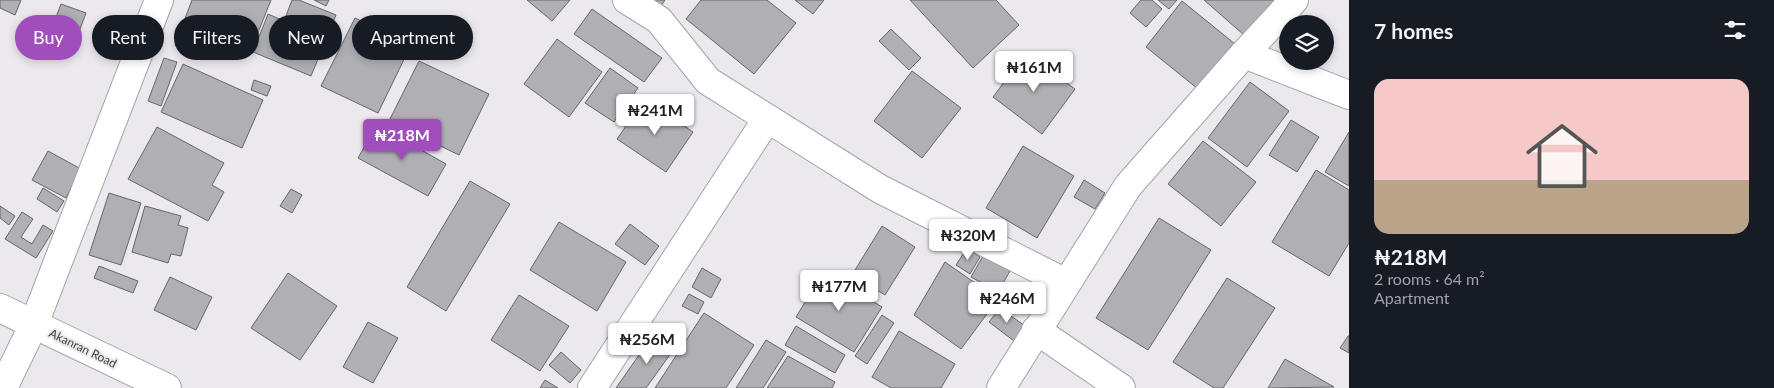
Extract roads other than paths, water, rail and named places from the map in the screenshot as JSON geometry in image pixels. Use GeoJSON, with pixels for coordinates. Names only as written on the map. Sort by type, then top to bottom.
{"type":"FeatureCollection","features":[{"type":"Feature","properties":{"kind":"street"},"geometry":{"type":"LineString","coordinates":[[3,388],[34,324],[160,0]]}},
{"type":"Feature","properties":{"kind":"street"},"geometry":{"type":"LineString","coordinates":[[626,0],[660,20],[708,81],[880,189],[1066,283]]}},
{"type":"Feature","properties":{"kind":"street"},"geometry":{"type":"LineString","coordinates":[[1000,388],[1128,186],[1294,0]]}},
{"type":"Feature","properties":{"kind":"street"},"geometry":{"type":"LineString","coordinates":[[1244,54],[1349,95]]}},
{"type":"Feature","properties":{"kind":"street"},"geometry":{"type":"LineString","coordinates":[[592,388],[768,119]]}},
{"type":"Feature","properties":{"kind":"street","name":"Akanran Road"},"geometry":{"type":"LineString","coordinates":[[0,308],[166,388]]}},
{"type":"Feature","properties":{"kind":"street"},"geometry":{"type":"LineString","coordinates":[[1036,330],[1121,388]]}}]}
